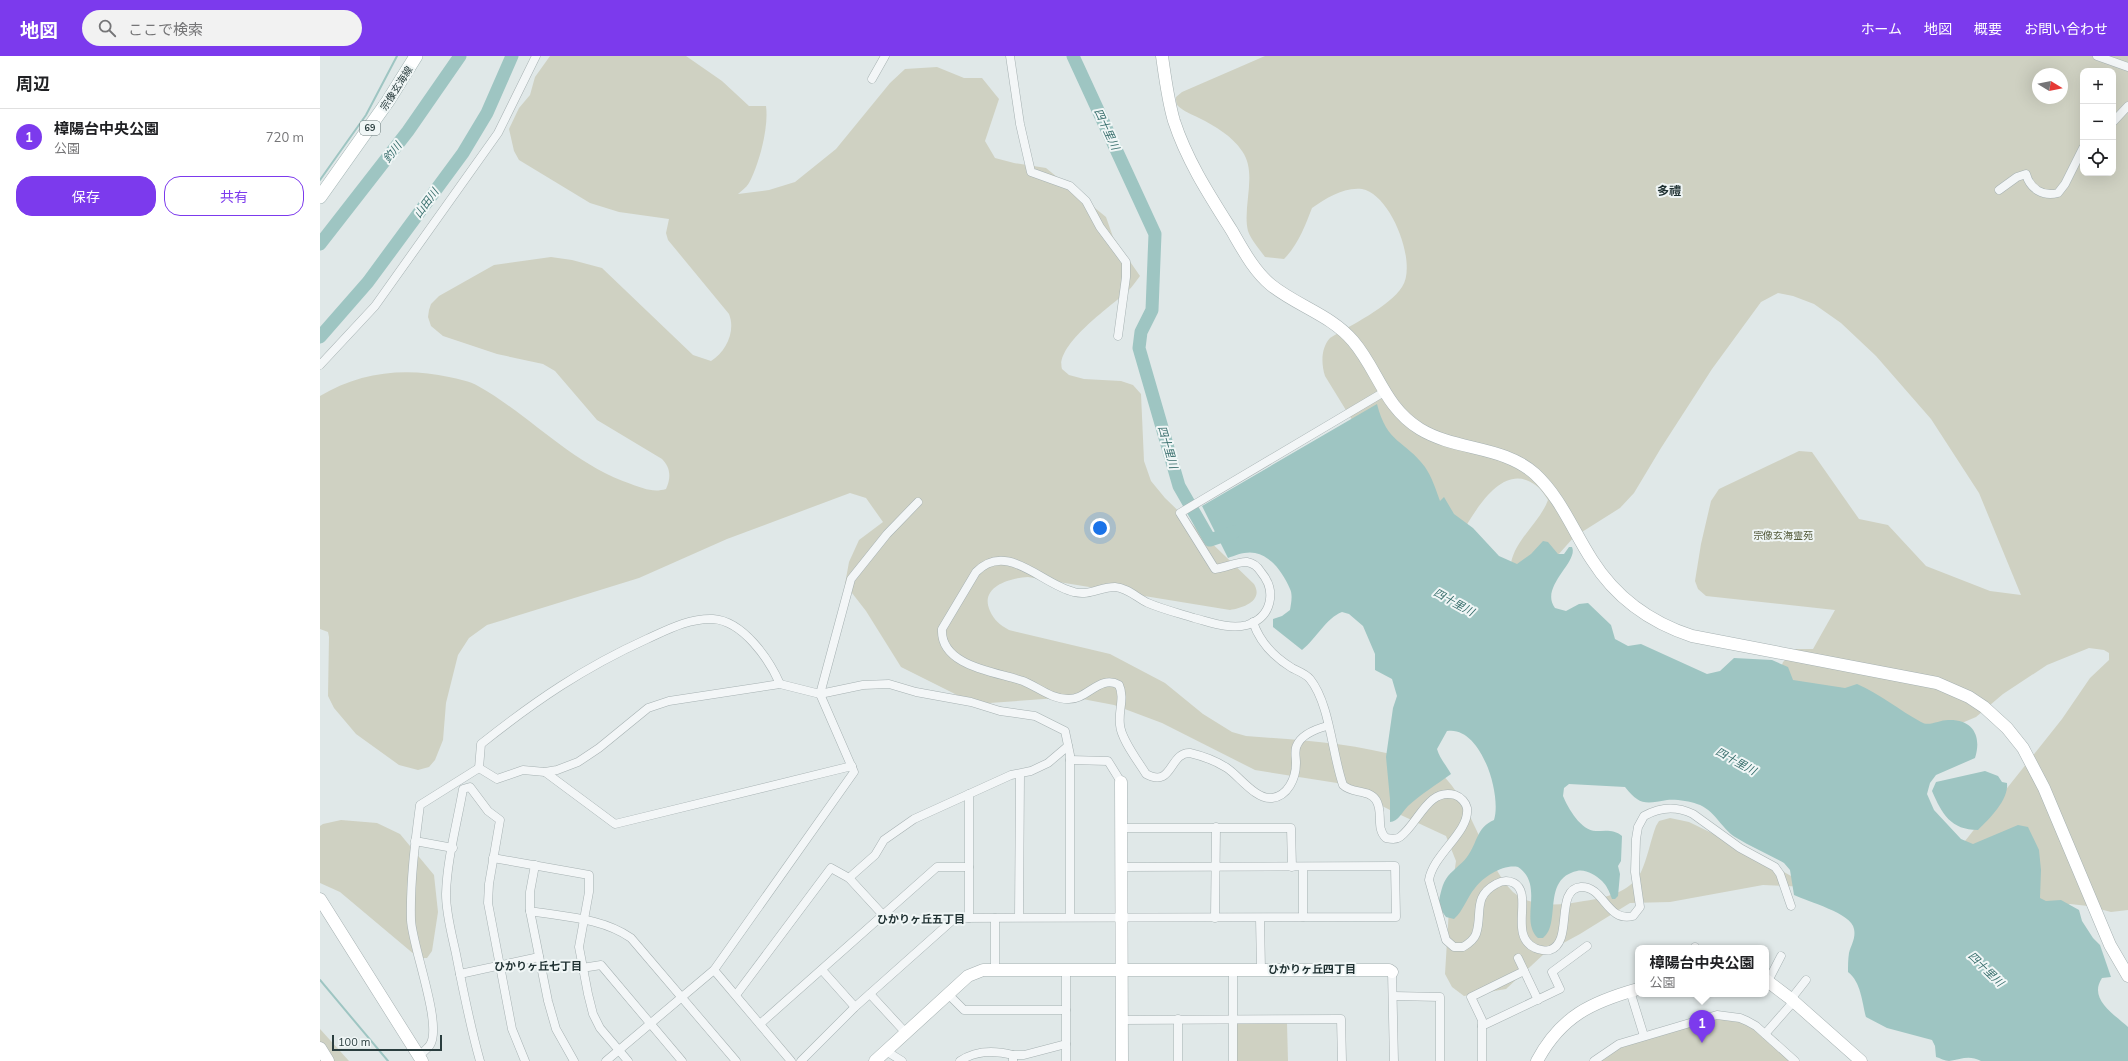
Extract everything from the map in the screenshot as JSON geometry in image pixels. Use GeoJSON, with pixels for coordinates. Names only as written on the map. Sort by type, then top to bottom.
{"type":"FeatureCollection","features":[{"type":"Feature","properties":{"kind":"main road","name":"宗像玄海線"},"geometry":{"type":"LineString","coordinates":[[320,197],[388,101],[416,56]]}},
{"type":"Feature","properties":{"kind":"street"},"geometry":{"type":"LineString","coordinates":[[320,365],[375,306],[498,133],[536,56]]}},
{"type":"Feature","properties":{"kind":"street"},"geometry":{"type":"LineString","coordinates":[[872,78],[885,56]]}},
{"type":"Feature","properties":{"kind":"street"},"geometry":{"type":"LineString","coordinates":[[1010,56],[1020,124],[1031,172],[1070,186],[1086,201],[1100,227],[1126,262],[1126,277],[1118,336]]}},
{"type":"Feature","properties":{"kind":"street"},"geometry":{"type":"LineString","coordinates":[[1162,56],[1174,120],[1186,152],[1196,173],[1258,272],[1270,284],[1340,327],[1361,351],[1384,392],[1403,416],[1432,435],[1457,444],[1504,455],[1533,472],[1552,491],[1592,560],[1610,585],[1630,604],[1650,618],[1669,628],[1692,636],[1938,683],[1969,697],[1984,706],[2007,728],[2034,767],[2110,945],[2128,976]]}},
{"type":"Feature","properties":{"kind":"street"},"geometry":{"type":"LineString","coordinates":[[2097,56],[2128,67]]}},
{"type":"Feature","properties":{"kind":"street"},"geometry":{"type":"LineString","coordinates":[[2116,119],[2128,106]]}},
{"type":"Feature","properties":{"kind":"street"},"geometry":{"type":"LineString","coordinates":[[1999,190],[2017,177],[2026,174],[2036,190],[2040,193],[2058,193],[2065,184],[2080,154]]}},
{"type":"Feature","properties":{"kind":"street"},"geometry":{"type":"LineString","coordinates":[[1327,726],[1309,733],[1301,739],[1297,745],[1293,781],[1285,792],[1271,798],[1264,797],[1254,791],[1225,767],[1190,753],[1184,753],[1179,756],[1165,775],[1161,777],[1150,777],[1146,774],[1122,731],[1120,719],[1122,695],[1119,685],[1115,683],[1103,683],[1077,698],[1059,698],[1024,682],[971,666],[952,652],[942,637],[946,622],[970,579],[982,566],[1000,560],[1024,566],[1054,586],[1074,592],[1084,594],[1114,587],[1130,592],[1149,604],[1212,623],[1237,626],[1253,622],[1266,611],[1270,605],[1271,589],[1263,574],[1257,567],[1247,562],[1215,569],[1180,513],[1384,392]]}},
{"type":"Feature","properties":{"kind":"street"},"geometry":{"type":"LineString","coordinates":[[606,1061],[714,970],[854,772],[820,694],[850,579],[887,534],[918,502]]}},
{"type":"Feature","properties":{"kind":"street"},"geometry":{"type":"LineString","coordinates":[[479,768],[481,744],[565,681],[604,659],[676,626],[697,620],[714,619],[728,624],[740,631],[768,658],[780,684]]}},
{"type":"Feature","properties":{"kind":"street"},"geometry":{"type":"LineString","coordinates":[[1253,622],[1257,636],[1266,647],[1284,662],[1309,678],[1321,701],[1326,716],[1327,726],[1343,785],[1348,790],[1367,793],[1376,800],[1380,816],[1379,826],[1386,838],[1395,839],[1399,837],[1410,827],[1427,805],[1438,797],[1449,794],[1457,795],[1465,802],[1467,812],[1463,825],[1439,856],[1430,873],[1429,880],[1446,940],[1454,947],[1464,948],[1475,937],[1480,901],[1488,888],[1505,881],[1514,883],[1520,890],[1523,934],[1527,942],[1536,949],[1549,950],[1558,944],[1562,934],[1567,899],[1574,890],[1579,888],[1591,889],[1596,892],[1606,906],[1618,915],[1629,918],[1633,916],[1640,906],[1635,872],[1638,827],[1644,816],[1666,808],[1686,810],[1740,848],[1775,867],[1780,874],[1791,906]]}},
{"type":"Feature","properties":{"kind":"street"},"geometry":{"type":"LineString","coordinates":[[479,768],[497,779],[523,770],[544,772],[557,770],[578,762],[599,748],[648,708],[669,701],[780,684],[820,694],[863,685],[889,684],[916,692],[971,702],[1000,711],[1043,719],[1065,731],[1070,760],[1070,917]]}},
{"type":"Feature","properties":{"kind":"street"},"geometry":{"type":"LineString","coordinates":[[849,878],[875,855],[884,840],[914,819],[1011,775],[1031,772],[1048,763],[1068,746]]}},
{"type":"Feature","properties":{"kind":"street"},"geometry":{"type":"LineString","coordinates":[[1070,760],[1108,761],[1121,782],[1122,1061]]}},
{"type":"Feature","properties":{"kind":"street"},"geometry":{"type":"LineString","coordinates":[[544,772],[615,824],[852,766]]}},
{"type":"Feature","properties":{"kind":"street"},"geometry":{"type":"LineString","coordinates":[[320,899],[418,1059],[431,1045],[432,1032],[426,986],[411,922],[415,841],[420,805],[479,768]]}},
{"type":"Feature","properties":{"kind":"street"},"geometry":{"type":"LineString","coordinates":[[1019,918],[1020,774]]}},
{"type":"Feature","properties":{"kind":"street"},"geometry":{"type":"LineString","coordinates":[[480,1061],[472,1036],[447,913],[446,896],[452,848],[463,789],[470,787],[488,811],[500,820],[488,884],[488,903],[512,1029],[525,1061]]}},
{"type":"Feature","properties":{"kind":"street"},"geometry":{"type":"LineString","coordinates":[[969,794],[969,918]]}},
{"type":"Feature","properties":{"kind":"street"},"geometry":{"type":"LineString","coordinates":[[1121,828],[1291,828],[1292,867]]}},
{"type":"Feature","properties":{"kind":"street"},"geometry":{"type":"LineString","coordinates":[[1215,918],[1216,828]]}},
{"type":"Feature","properties":{"kind":"street"},"geometry":{"type":"LineString","coordinates":[[415,841],[452,848]]}},
{"type":"Feature","properties":{"kind":"street"},"geometry":{"type":"LineString","coordinates":[[493,858],[589,875],[589,892],[579,947],[582,968],[593,1014],[600,1028],[628,1061]]}},
{"type":"Feature","properties":{"kind":"street"},"geometry":{"type":"LineString","coordinates":[[534,865],[530,892],[530,911],[539,957],[548,1001],[556,1028],[574,1061]]}},
{"type":"Feature","properties":{"kind":"street"},"geometry":{"type":"LineString","coordinates":[[801,1061],[855,1007],[955,918],[1396,917],[1395,866],[1121,867]]}},
{"type":"Feature","properties":{"kind":"street"},"geometry":{"type":"LineString","coordinates":[[760,1024],[937,867],[969,867]]}},
{"type":"Feature","properties":{"kind":"street"},"geometry":{"type":"LineString","coordinates":[[1303,867],[1303,918]]}},
{"type":"Feature","properties":{"kind":"street"},"geometry":{"type":"LineString","coordinates":[[736,995],[831,868],[849,878],[883,915]]}},
{"type":"Feature","properties":{"kind":"street"},"geometry":{"type":"LineString","coordinates":[[530,911],[605,924],[619,930],[631,938],[683,996],[736,1061]]}},
{"type":"Feature","properties":{"kind":"street"},"geometry":{"type":"LineString","coordinates":[[995,918],[995,970]]}},
{"type":"Feature","properties":{"kind":"street"},"geometry":{"type":"LineString","coordinates":[[1260,918],[1261,970]]}},
{"type":"Feature","properties":{"kind":"street"},"geometry":{"type":"LineString","coordinates":[[1482,1026],[1560,989],[1552,972],[1587,946]]}},
{"type":"Feature","properties":{"kind":"street"},"geometry":{"type":"LineString","coordinates":[[1769,977],[1781,956]]}},
{"type":"Feature","properties":{"kind":"street"},"geometry":{"type":"LineString","coordinates":[[460,974],[539,957]]}},
{"type":"Feature","properties":{"kind":"street"},"geometry":{"type":"LineString","coordinates":[[1518,958],[1538,1000]]}},
{"type":"Feature","properties":{"kind":"street"},"geometry":{"type":"LineString","coordinates":[[582,968],[601,965],[682,1061]]}},
{"type":"Feature","properties":{"kind":"street"},"geometry":{"type":"LineString","coordinates":[[875,1061],[905,1032],[975,972],[995,970],[1122,969],[1389,970],[1392,972],[1394,996],[1394,1061]]}},
{"type":"Feature","properties":{"kind":"street"},"geometry":{"type":"LineString","coordinates":[[714,970],[791,1061]]}},
{"type":"Feature","properties":{"kind":"street"},"geometry":{"type":"LineString","coordinates":[[822,970],[855,1007]]}},
{"type":"Feature","properties":{"kind":"street"},"geometry":{"type":"LineString","coordinates":[[1066,970],[1066,1061]]}},
{"type":"Feature","properties":{"kind":"street"},"geometry":{"type":"LineString","coordinates":[[1233,970],[1233,1061]]}},
{"type":"Feature","properties":{"kind":"street"},"geometry":{"type":"LineString","coordinates":[[1482,1061],[1482,1020],[1471,997],[1524,971]]}},
{"type":"Feature","properties":{"kind":"street"},"geometry":{"type":"LineString","coordinates":[[1765,1034],[1793,1000],[1806,980]]}},
{"type":"Feature","properties":{"kind":"street"},"geometry":{"type":"LineString","coordinates":[[1769,982],[1793,1000],[1861,1061]]}},
{"type":"Feature","properties":{"kind":"street"},"geometry":{"type":"LineString","coordinates":[[1537,1061],[1557,1031],[1570,1019],[1601,1001],[1634,990]]}},
{"type":"Feature","properties":{"kind":"street"},"geometry":{"type":"LineString","coordinates":[[870,994],[905,1032]]}},
{"type":"Feature","properties":{"kind":"street"},"geometry":{"type":"LineString","coordinates":[[948,994],[964,1010],[1066,1010]]}},
{"type":"Feature","properties":{"kind":"street"},"geometry":{"type":"LineString","coordinates":[[1394,996],[1440,997],[1440,1061]]}},
{"type":"Feature","properties":{"kind":"street"},"geometry":{"type":"LineString","coordinates":[[1636,997],[1644,1036]]}},
{"type":"Feature","properties":{"kind":"street"},"geometry":{"type":"LineString","coordinates":[[1594,1061],[1619,1044],[1717,1015],[1740,1018],[1756,1026],[1795,1061]]}},
{"type":"Feature","properties":{"kind":"street"},"geometry":{"type":"LineString","coordinates":[[1178,1019],[1178,1061]]}},
{"type":"Feature","properties":{"kind":"street"},"geometry":{"type":"LineString","coordinates":[[1122,1020],[1341,1019],[1342,1061]]}},
{"type":"Feature","properties":{"kind":"street"},"geometry":{"type":"LineString","coordinates":[[960,1061],[972,1055],[989,1051],[1013,1058],[1066,1044]]}},
{"type":"Feature","properties":{"kind":"street"},"geometry":{"type":"LineString","coordinates":[[320,1048],[328,1061]]}},
{"type":"Feature","properties":{"kind":"street"},"geometry":{"type":"LineString","coordinates":[[886,1051],[902,1061]]}},
{"type":"Feature","properties":{"kind":"green space"},"geometry":{"type":"Polygon","coordinates":[[[550,56],[686,56],[722,81],[749,106],[766,106],[767,115],[765,135],[760,156],[749,183],[738,194],[769,190],[795,182],[836,149],[890,83],[905,69],[937,67],[964,78],[982,78],[999,99],[985,141],[995,158],[1014,163],[1046,168],[1106,217],[1113,237],[1140,276],[1128,291],[1075,338],[1062,359],[1062,369],[1069,375],[1084,379],[1121,381],[1133,385],[1141,394],[1144,461],[1151,481],[1165,498],[1254,584],[1256,595],[1251,603],[1230,610],[1028,577],[1012,579],[998,585],[992,590],[988,603],[995,620],[1009,630],[1110,654],[1165,683],[1203,714],[1232,732],[1246,736],[1326,743],[1366,749],[1425,763],[1431,766],[1444,776],[1461,799],[1486,851],[1509,888],[1517,895],[1533,902],[1541,904],[1559,904],[1592,900],[1617,893],[1631,885],[1641,872],[1656,826],[1659,821],[1670,818],[1689,822],[1722,838],[1811,887],[1763,885],[1670,902],[1630,903],[1580,934],[1545,953],[1506,989],[1464,996],[1452,987],[1445,974],[1449,909],[1456,861],[1446,836],[1337,783],[1255,770],[1162,723],[1114,705],[1072,697],[975,704],[901,667],[866,611],[845,584],[849,562],[859,540],[883,522],[866,498],[850,493],[727,539],[639,578],[487,625],[469,638],[458,655],[446,703],[443,740],[435,760],[429,767],[418,770],[399,765],[356,734],[334,708],[328,696],[329,637],[328,632],[320,629],[320,396],[335,388],[366,377],[399,372],[416,372],[464,380],[475,384],[497,398],[570,452],[590,464],[610,475],[639,487],[648,490],[661,490],[666,489],[669,481],[669,470],[665,462],[597,420],[555,371],[543,364],[497,354],[443,336],[431,326],[428,317],[431,304],[439,296],[494,265],[551,257],[572,260],[602,268],[693,355],[711,361],[725,347],[730,334],[731,321],[729,314],[668,240],[666,233],[669,219],[619,212],[590,203],[519,160],[514,151],[509,129],[519,108],[530,95],[535,77],[550,56]]]}},
{"type":"Feature","properties":{"kind":"green space","name":"宗像玄海霊苑"},"geometry":{"type":"Polygon","coordinates":[[[1265,56],[2128,56],[2128,910],[2111,912],[2088,906],[2070,904],[2042,914],[1965,841],[2062,719],[2090,678],[2109,660],[2109,653],[2104,650],[2089,648],[2047,665],[2003,694],[1976,717],[1950,728],[1871,783],[1781,668],[1783,662],[1796,649],[1813,649],[1835,610],[1706,596],[1698,589],[1695,581],[1701,544],[1711,501],[1719,489],[1799,451],[1812,452],[1859,519],[1888,525],[1926,566],[1990,591],[2021,595],[1979,493],[1931,419],[1876,356],[1841,323],[1814,304],[1793,296],[1778,293],[1761,302],[1712,369],[1634,493],[1620,508],[1574,537],[1558,555],[1538,572],[1511,563],[1518,546],[1544,509],[1548,500],[1541,490],[1534,484],[1526,480],[1513,479],[1501,484],[1490,493],[1479,506],[1447,560],[1360,433],[1325,376],[1323,366],[1323,351],[1330,338],[1388,302],[1402,287],[1406,276],[1407,263],[1399,231],[1392,216],[1383,203],[1373,194],[1362,189],[1342,191],[1312,208],[1297,241],[1284,259],[1265,257],[1253,241],[1248,231],[1247,211],[1249,169],[1247,160],[1242,151],[1223,132],[1178,106],[1176,103],[1176,97],[1182,92],[1265,56]]]}},
{"type":"Feature","properties":{"kind":"green space"},"geometry":{"type":"Polygon","coordinates":[[[341,820],[377,823],[400,834],[434,875],[438,912],[432,951],[427,958],[421,958],[415,955],[340,892],[320,883],[320,826],[341,820]]]}},
{"type":"Feature","properties":{"kind":"green space"},"geometry":{"type":"Polygon","coordinates":[[[1716,1019],[1739,1021],[1751,1027],[1791,1061],[1599,1061],[1622,1046],[1716,1019]]]}},
{"type":"Feature","properties":{"kind":"green space"},"geometry":{"type":"Polygon","coordinates":[[[1239,1023],[1287,1023],[1288,1061],[1237,1061],[1236,1025],[1239,1023]]]}},
{"type":"Feature","properties":{"kind":"green space"},"geometry":{"type":"Polygon","coordinates":[[[320,1029],[349,1061],[320,1061],[320,1029]]]}},
{"type":"Feature","properties":{"kind":"water"},"geometry":{"type":"Polygon","coordinates":[[[1377,404],[1381,417],[1391,434],[1418,458],[1425,467],[1432,479],[1440,501],[1444,497],[1454,514],[1473,528],[1499,556],[1517,564],[1531,554],[1543,541],[1548,542],[1558,554],[1564,554],[1569,547],[1572,547],[1573,553],[1570,560],[1555,583],[1552,592],[1551,600],[1555,608],[1566,611],[1579,604],[1588,603],[1611,625],[1615,639],[1628,646],[1641,644],[1707,674],[1720,671],[1734,658],[1772,660],[1788,667],[1793,680],[1845,688],[1857,684],[1874,692],[1924,723],[1931,724],[1945,720],[1957,720],[1964,722],[1974,730],[1977,743],[1975,758],[1936,775],[1930,783],[1927,794],[1934,810],[1961,839],[1973,844],[2018,825],[2028,827],[2039,850],[2041,870],[2040,898],[2046,901],[2061,900],[2079,910],[2082,921],[2093,938],[2100,945],[2111,977],[2102,978],[2098,993],[2104,1006],[2128,1027],[2128,1061],[1981,1061],[1969,1058],[1946,1061],[1936,1057],[1935,1046],[1932,1040],[1887,1028],[1866,1017],[1856,981],[1848,972],[1849,953],[1854,935],[1854,929],[1851,923],[1838,913],[1794,895],[1790,870],[1784,863],[1735,837],[1713,814],[1703,806],[1678,800],[1643,802],[1634,797],[1625,787],[1569,784],[1564,788],[1563,796],[1568,807],[1580,823],[1585,827],[1596,831],[1613,831],[1622,836],[1621,861],[1618,866],[1620,874],[1618,896],[1615,899],[1612,899],[1608,889],[1602,881],[1590,873],[1577,871],[1566,876],[1559,883],[1555,892],[1551,923],[1548,931],[1543,938],[1538,938],[1533,931],[1531,922],[1530,883],[1526,875],[1518,867],[1507,867],[1489,875],[1484,879],[1472,892],[1454,919],[1446,917],[1438,906],[1444,882],[1467,857],[1480,831],[1488,823],[1494,820],[1496,809],[1492,779],[1479,750],[1470,739],[1459,732],[1447,731],[1437,749],[1441,759],[1451,774],[1408,806],[1393,822],[1390,822],[1390,799],[1386,757],[1393,708],[1397,696],[1392,679],[1375,670],[1375,654],[1363,626],[1349,614],[1342,612],[1331,619],[1302,650],[1273,627],[1273,619],[1282,616],[1290,610],[1291,605],[1291,591],[1281,572],[1267,558],[1255,553],[1245,553],[1228,558],[1202,506],[1377,404]]]}},
{"type":"Feature","properties":{"kind":"water"},"geometry":{"type":"Polygon","coordinates":[[[1985,771],[1998,776],[2002,782],[2007,783],[2007,789],[2002,802],[1978,830],[1961,827],[1954,824],[1940,807],[1932,791],[1936,782],[1985,771]]]}},
{"type":"Feature","properties":{"kind":"waterway"},"geometry":{"type":"LineString","coordinates":[[320,180],[366,115],[397,56]]}},
{"type":"Feature","properties":{"kind":"waterway","name":"釣川"},"geometry":{"type":"LineString","coordinates":[[320,244],[408,131],[460,56]]}},
{"type":"Feature","properties":{"kind":"waterway","name":"山田川"},"geometry":{"type":"LineString","coordinates":[[320,337],[368,282],[463,153],[487,113],[512,56]]}},
{"type":"Feature","properties":{"kind":"waterway","name":"四十里川"},"geometry":{"type":"LineString","coordinates":[[1073,56],[1155,234],[1152,310],[1141,332],[1139,348],[1179,486],[1210,540],[1234,532]]}},
{"type":"Feature","properties":{"kind":"waterway"},"geometry":{"type":"LineString","coordinates":[[320,980],[388,1061]]}},
{"type":"Feature","properties":{"kind":"place","name":"樟陽台中央公園"},"geometry":{"type":"Point","coordinates":[1702,1043]}},
{"type":"Feature","properties":{"kind":"district","name":"多禮"},"geometry":{"type":"Point","coordinates":[1669,191]}},
{"type":"Feature","properties":{"kind":"district","name":"ひかりヶ丘五丁目"},"geometry":{"type":"Point","coordinates":[921,919]}},
{"type":"Feature","properties":{"kind":"district","name":"ひかりヶ丘七丁目"},"geometry":{"type":"Point","coordinates":[538,966]}},
{"type":"Feature","properties":{"kind":"district","name":"ひかりヶ丘四丁目"},"geometry":{"type":"Point","coordinates":[1312,969]}}]}
